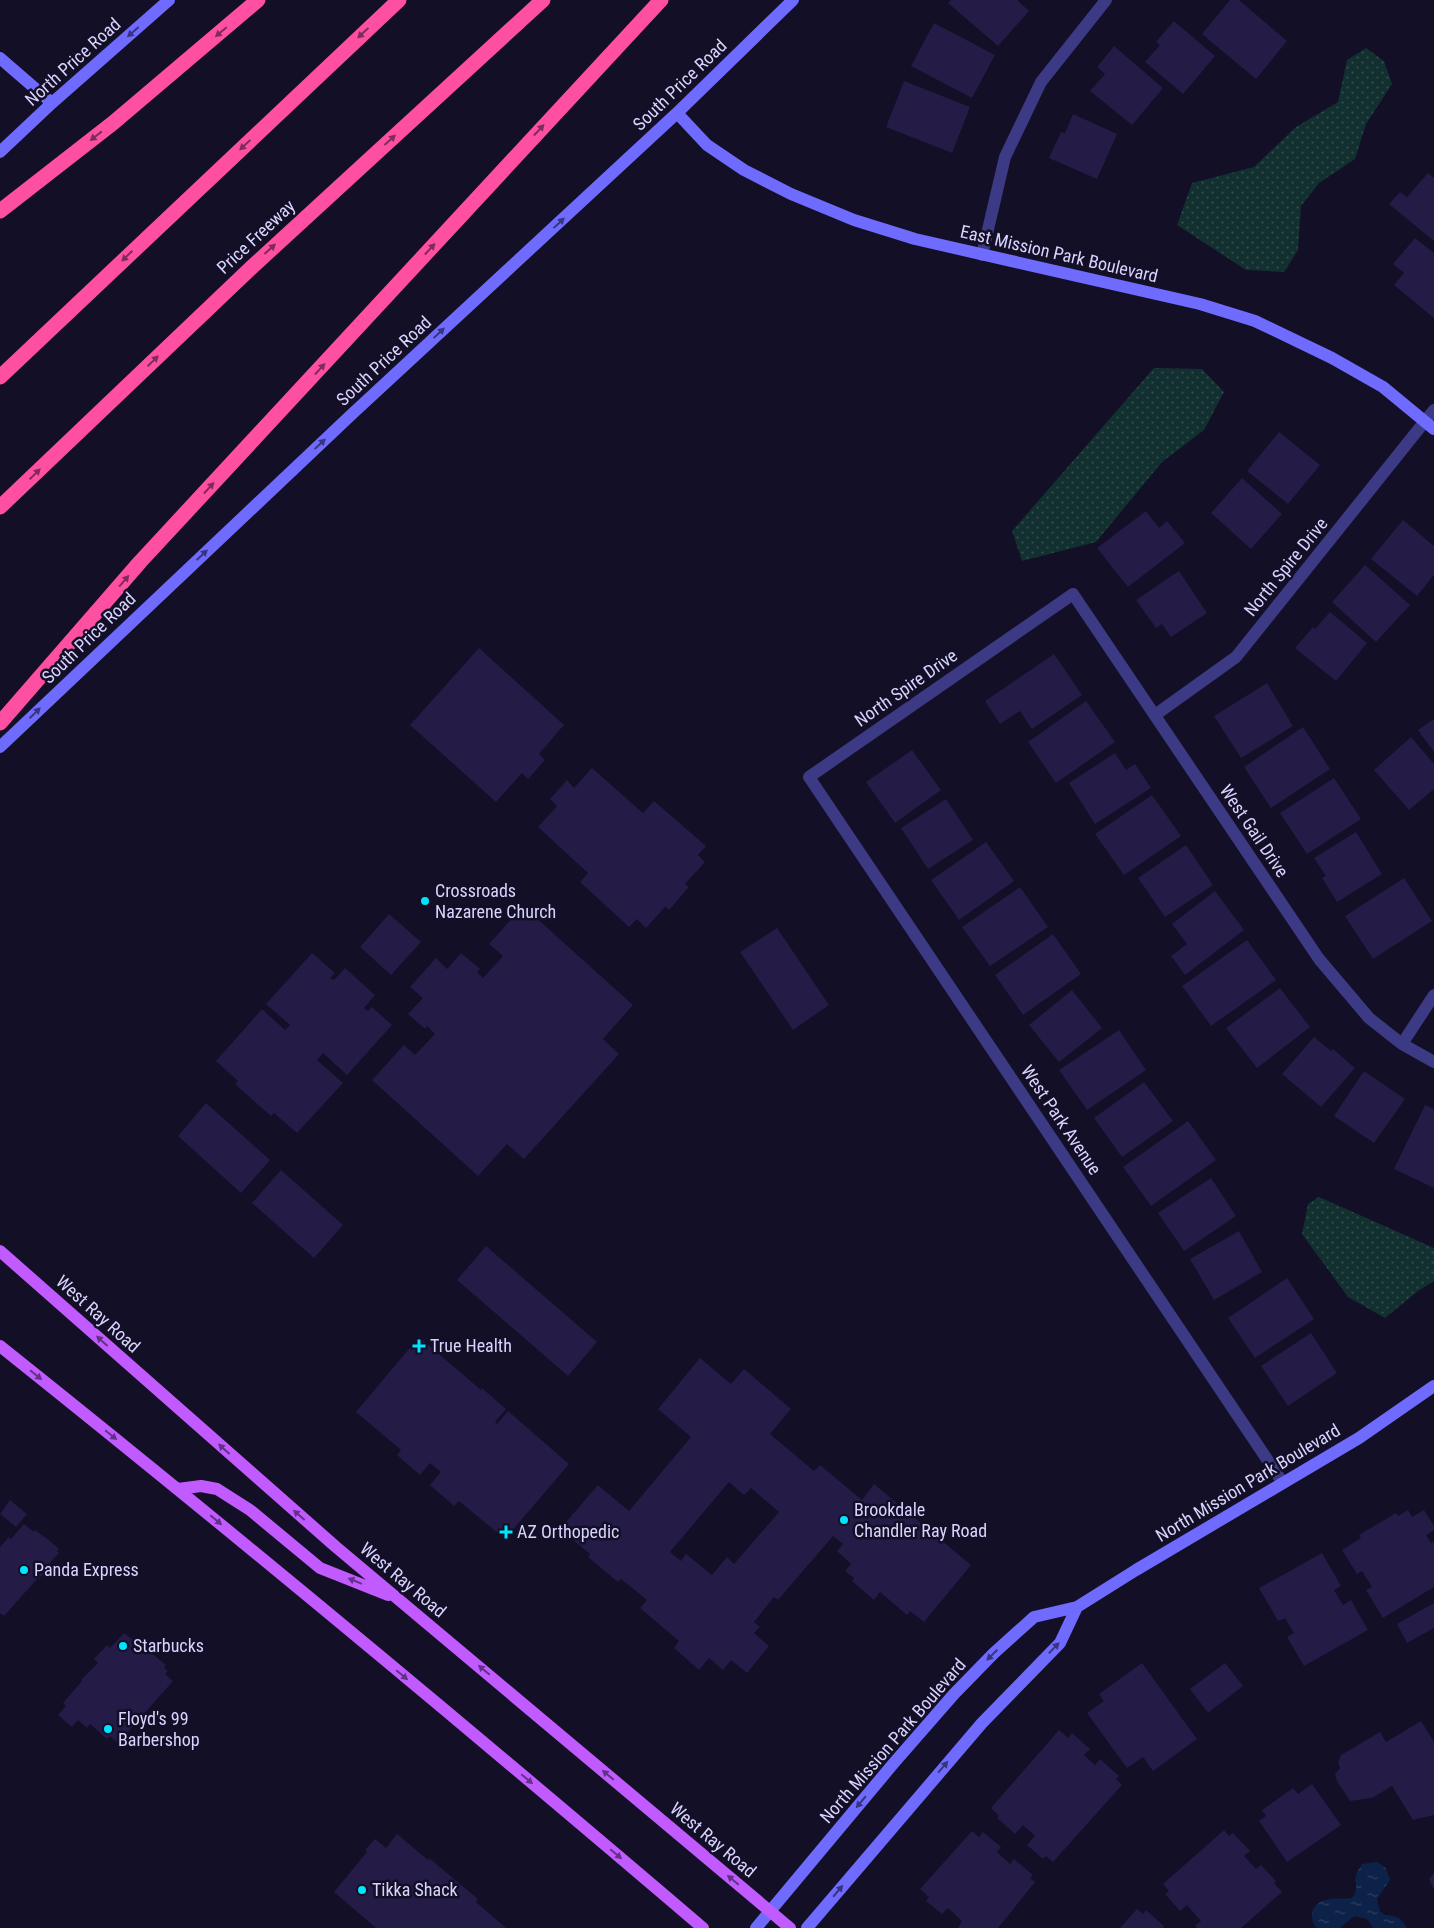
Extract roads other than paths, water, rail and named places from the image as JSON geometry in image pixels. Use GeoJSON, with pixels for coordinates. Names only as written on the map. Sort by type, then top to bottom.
{"type":"FeatureCollection","features":[{"type":"Feature","properties":{"kind":"highway"},"geometry":{"type":"LineString","coordinates":[[0,211],[113,123],[258,0]]}},
{"type":"Feature","properties":{"kind":"highway"},"geometry":{"type":"LineString","coordinates":[[0,377],[399,0]]}},
{"type":"Feature","properties":{"kind":"highway","name":"Price Freeway"},"geometry":{"type":"LineString","coordinates":[[0,507],[252,266],[543,0]]}},
{"type":"Feature","properties":{"kind":"highway"},"geometry":{"type":"LineString","coordinates":[[0,723],[140,562],[661,0]]}},
{"type":"Feature","properties":{"kind":"main road","name":"West Ray Road"},"geometry":{"type":"LineString","coordinates":[[0,1251],[260,1481],[790,1928]]}},
{"type":"Feature","properties":{"kind":"main road"},"geometry":{"type":"LineString","coordinates":[[0,1346],[178,1489],[579,1822],[703,1928]]}},
{"type":"Feature","properties":{"kind":"main road"},"geometry":{"type":"LineString","coordinates":[[178,1489],[201,1486],[217,1489],[250,1510],[320,1568],[400,1599]]}},
{"type":"Feature","properties":{"kind":"street","name":"North Price Road"},"geometry":{"type":"LineString","coordinates":[[0,152],[169,0]]}},
{"type":"Feature","properties":{"kind":"street","name":"South Price Road"},"geometry":{"type":"LineString","coordinates":[[0,747],[344,422],[677,113],[793,0]]}},
{"type":"Feature","properties":{"kind":"street"},"geometry":{"type":"LineString","coordinates":[[982,255],[1005,157],[1041,82],[1106,0]]}},
{"type":"Feature","properties":{"kind":"street"},"geometry":{"type":"LineString","coordinates":[[0,58],[52,104]]}},
{"type":"Feature","properties":{"kind":"street","name":"East Mission Park Boulevard"},"geometry":{"type":"LineString","coordinates":[[677,113],[707,145],[726,159],[791,194],[854,220],[915,239],[1200,304],[1255,321],[1332,358],[1383,387],[1429,425]]}},
{"type":"Feature","properties":{"kind":"street","name":"North Spire Drive"},"geometry":{"type":"LineString","coordinates":[[1156,715],[1236,657],[1429,425],[1434,410]]}},
{"type":"Feature","properties":{"kind":"street","name":"North Spire Drive"},"geometry":{"type":"LineString","coordinates":[[809,777],[1073,594]]}},
{"type":"Feature","properties":{"kind":"street","name":"West Gail Drive"},"geometry":{"type":"LineString","coordinates":[[1073,594],[1319,959],[1370,1018],[1402,1044],[1434,1062]]}},
{"type":"Feature","properties":{"kind":"street","name":"West Park Avenue"},"geometry":{"type":"LineString","coordinates":[[809,777],[1283,1483]]}},
{"type":"Feature","properties":{"kind":"street"},"geometry":{"type":"LineString","coordinates":[[1402,1044],[1434,995]]}},
{"type":"Feature","properties":{"kind":"street","name":"North Mission Park Boulevard"},"geometry":{"type":"LineString","coordinates":[[756,1928],[892,1764],[954,1694],[994,1653],[1034,1617],[1078,1607],[1136,1570],[1359,1438],[1434,1386]]}},
{"type":"Feature","properties":{"kind":"street"},"geometry":{"type":"LineString","coordinates":[[807,1928],[982,1723],[1060,1643],[1078,1607]]}},
{"type":"Feature","properties":{"kind":"water"},"geometry":{"type":"Polygon","coordinates":[[[1377,1862],[1386,1868],[1390,1880],[1377,1899],[1380,1911],[1385,1915],[1398,1918],[1407,1928],[1373,1928],[1367,1919],[1354,1916],[1340,1928],[1317,1928],[1313,1923],[1312,1917],[1315,1907],[1323,1900],[1352,1898],[1356,1889],[1355,1880],[1357,1872],[1362,1864],[1377,1862]]]}},
{"type":"Feature","properties":{"kind":"place","name":"Crossroads Nazarene Church"},"geometry":{"type":"Point","coordinates":[425,901]}},
{"type":"Feature","properties":{"kind":"place","name":"True Health"},"geometry":{"type":"Point","coordinates":[419,1346]}},
{"type":"Feature","properties":{"kind":"place","name":"Brookdale Chandler Ray Road"},"geometry":{"type":"Point","coordinates":[844,1520]}},
{"type":"Feature","properties":{"kind":"place","name":"AZ Orthopedic"},"geometry":{"type":"Point","coordinates":[506,1532]}},
{"type":"Feature","properties":{"kind":"place","name":"Panda Express"},"geometry":{"type":"Point","coordinates":[24,1570]}},
{"type":"Feature","properties":{"kind":"place","name":"Starbucks"},"geometry":{"type":"Point","coordinates":[123,1646]}},
{"type":"Feature","properties":{"kind":"place","name":"Floyd's 99 Barbershop"},"geometry":{"type":"Point","coordinates":[108,1729]}},
{"type":"Feature","properties":{"kind":"place","name":"Tikka Shack"},"geometry":{"type":"Point","coordinates":[362,1890]}}]}
